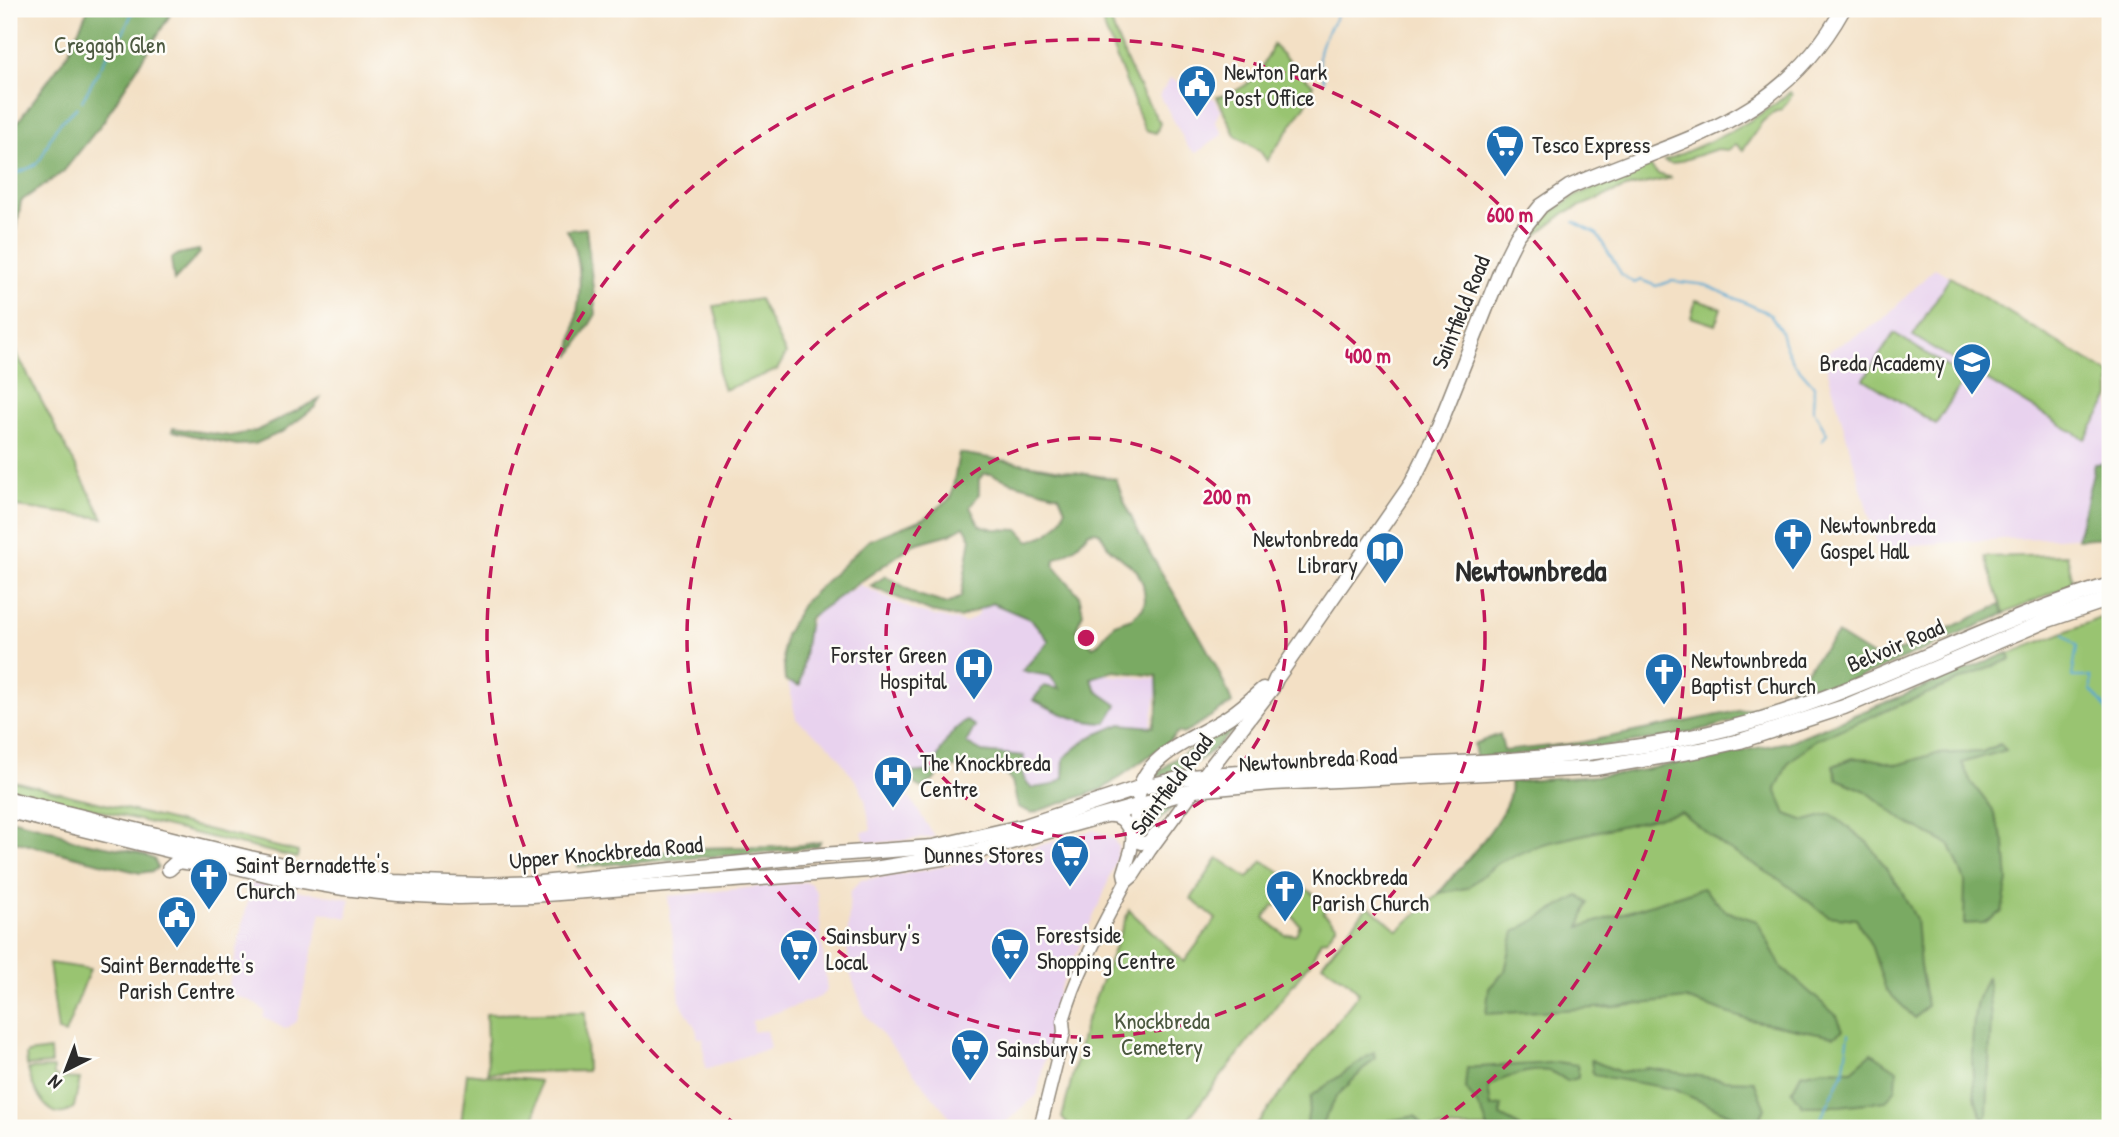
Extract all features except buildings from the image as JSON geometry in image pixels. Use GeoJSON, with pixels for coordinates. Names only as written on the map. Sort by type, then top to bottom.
{"type":"FeatureCollection","features":[{"type":"Feature","properties":{"kind":"highway","name":"Saintfield Road"},"geometry":{"type":"LineString","coordinates":[[1194,790],[1272,688],[1416,475],[1435,436],[1505,260],[1527,221],[1549,199],[1569,187],[1701,135],[1758,104],[1807,61],[1843,9]]}},
{"type":"Feature","properties":{"kind":"highway","name":"Belvoir Road"},"geometry":{"type":"LineString","coordinates":[[1443,770],[1595,754],[1733,727],[1839,693],[2019,616],[2110,585]]}},
{"type":"Feature","properties":{"kind":"highway","name":"Belvoir Road"},"geometry":{"type":"LineString","coordinates":[[1443,770],[1594,768],[1740,741],[1844,707],[2036,625],[2110,599]]}},
{"type":"Feature","properties":{"kind":"highway","name":"Saintfield Road"},"geometry":{"type":"LineString","coordinates":[[1136,806],[1144,776],[1157,761],[1231,715],[1276,679]]}},
{"type":"Feature","properties":{"kind":"highway"},"geometry":{"type":"LineString","coordinates":[[1230,743],[1228,753],[1231,763],[1241,773]]}},
{"type":"Feature","properties":{"kind":"highway","name":"Newtownbreda Road"},"geometry":{"type":"LineString","coordinates":[[1205,775],[1443,770]]}},
{"type":"Feature","properties":{"kind":"highway","name":"Newtownbreda Road"},"geometry":{"type":"LineString","coordinates":[[1194,790],[1443,770]]}},
{"type":"Feature","properties":{"kind":"highway","name":"Upper Knockbreda Road"},"geometry":{"type":"LineString","coordinates":[[9,811],[274,876],[344,888],[427,890],[540,883],[933,847],[1025,826],[1139,788],[1205,775]]}},
{"type":"Feature","properties":{"kind":"highway","name":"Upper Knockbreda Road"},"geometry":{"type":"LineString","coordinates":[[9,799],[280,865],[427,890],[490,897],[867,870],[972,853],[1194,790]]}},
{"type":"Feature","properties":{"kind":"highway"},"geometry":{"type":"LineString","coordinates":[[169,869],[175,862],[183,860],[248,876],[274,876]]}},
{"type":"Feature","properties":{"kind":"highway"},"geometry":{"type":"LineString","coordinates":[[753,862],[898,865]]}},
{"type":"Feature","properties":{"kind":"main road","name":"Saintfield Road"},"geometry":{"type":"LineString","coordinates":[[1040,1128],[1064,1032],[1063,1021],[1088,951],[1098,938],[1126,882],[1194,790]]}},
{"type":"Feature","properties":{"kind":"main road","name":"Saintfield Road"},"geometry":{"type":"LineString","coordinates":[[1126,882],[1124,873],[1133,837],[1136,806]]}},
{"type":"Feature","properties":{"kind":"main road"},"geometry":{"type":"LineString","coordinates":[[1102,816],[1119,817],[1133,837],[1141,843],[1148,842],[1166,820],[1174,817]]}},
{"type":"Feature","properties":{"kind":"main road","name":"Saintfield Road"},"geometry":{"type":"LineString","coordinates":[[1035,1128],[1043,1111]]}},
{"type":"Feature","properties":{"kind":"shaded area"},"geometry":{"type":"Polygon","coordinates":[[[1170,78],[1215,99],[1220,110],[1215,121],[1223,134],[1196,153],[1188,147],[1160,95],[1170,78]]]}},
{"type":"Feature","properties":{"kind":"shaded area","name":"Breda Academy"},"geometry":{"type":"Polygon","coordinates":[[[1935,268],[2110,374],[2110,537],[2002,539],[1901,546],[1879,551],[1823,354],[1880,322],[1935,268]]]}},
{"type":"Feature","properties":{"kind":"shaded area","name":"Forster Green Hospital"},"geometry":{"type":"Polygon","coordinates":[[[860,585],[918,612],[965,623],[978,615],[985,596],[1049,624],[1107,675],[1159,679],[1150,730],[1064,785],[1024,805],[1012,771],[995,765],[941,763],[931,778],[913,779],[905,790],[935,837],[866,844],[862,832],[871,830],[865,799],[858,784],[831,747],[796,719],[788,682],[815,611],[860,585]]]}},
{"type":"Feature","properties":{"kind":"shaded area","name":"Forestside Shopping Centre"},"geometry":{"type":"Polygon","coordinates":[[[1094,830],[1113,838],[1118,847],[1117,857],[1102,898],[1059,990],[1037,1095],[999,1128],[959,1128],[865,1014],[850,973],[847,947],[850,892],[861,880],[1012,853],[1094,830]]]}},
{"type":"Feature","properties":{"kind":"shaded area"},"geometry":{"type":"Polygon","coordinates":[[[252,883],[350,899],[347,918],[321,912],[297,1021],[285,1029],[263,1017],[265,1011],[251,1001],[227,993],[252,883]]]}},
{"type":"Feature","properties":{"kind":"shaded area"},"geometry":{"type":"Polygon","coordinates":[[[810,883],[817,892],[827,990],[820,997],[752,1021],[753,1032],[766,1030],[770,1048],[705,1069],[703,1038],[698,1038],[696,1029],[680,1001],[668,896],[810,883]]]}},
{"type":"Feature","properties":{"kind":"green space","name":"Cregagh Glen"},"geometry":{"type":"Polygon","coordinates":[[[88,9],[168,9],[170,15],[103,122],[63,172],[21,201],[17,227],[9,241],[9,134],[68,53],[88,9]]]}},
{"type":"Feature","properties":{"kind":"green space"},"geometry":{"type":"Polygon","coordinates":[[[1097,9],[1107,9],[1130,68],[1160,123],[1156,133],[1145,130],[1097,9]]]}},
{"type":"Feature","properties":{"kind":"green space"},"geometry":{"type":"Polygon","coordinates":[[[1273,45],[1313,85],[1306,104],[1267,161],[1260,151],[1235,135],[1217,97],[1237,90],[1252,80],[1273,45]]]}},
{"type":"Feature","properties":{"kind":"green space"},"geometry":{"type":"Polygon","coordinates":[[[1790,92],[1792,95],[1782,109],[1762,122],[1743,150],[1736,144],[1728,150],[1717,149],[1672,164],[1664,161],[1746,123],[1790,92]]]}},
{"type":"Feature","properties":{"kind":"green space"},"geometry":{"type":"Polygon","coordinates":[[[1650,166],[1658,174],[1672,178],[1625,188],[1566,212],[1524,245],[1549,214],[1564,203],[1595,187],[1650,166]]]}},
{"type":"Feature","properties":{"kind":"green space"},"geometry":{"type":"Polygon","coordinates":[[[586,228],[596,314],[570,357],[580,276],[574,245],[567,230],[586,228]]]}},
{"type":"Feature","properties":{"kind":"green space"},"geometry":{"type":"Polygon","coordinates":[[[199,250],[200,253],[174,281],[171,259],[179,254],[199,250]]]}},
{"type":"Feature","properties":{"kind":"green space"},"geometry":{"type":"Polygon","coordinates":[[[1950,277],[2110,374],[2110,397],[2085,439],[1913,336],[1950,277]]]}},
{"type":"Feature","properties":{"kind":"green space"},"geometry":{"type":"Polygon","coordinates":[[[759,299],[786,354],[777,370],[724,390],[718,373],[722,338],[714,306],[759,299]]]}},
{"type":"Feature","properties":{"kind":"green space"},"geometry":{"type":"Polygon","coordinates":[[[1696,300],[1721,308],[1715,325],[1691,317],[1696,300]]]}},
{"type":"Feature","properties":{"kind":"green space"},"geometry":{"type":"Polygon","coordinates":[[[1894,333],[1965,378],[1936,424],[1864,379],[1894,333]]]}},
{"type":"Feature","properties":{"kind":"green space"},"geometry":{"type":"Polygon","coordinates":[[[9,339],[103,518],[9,506],[9,339]]]}},
{"type":"Feature","properties":{"kind":"green space"},"geometry":{"type":"Polygon","coordinates":[[[320,399],[315,407],[284,431],[255,444],[237,445],[172,431],[173,428],[230,436],[256,431],[320,399]]]}},
{"type":"Feature","properties":{"kind":"green space"},"geometry":{"type":"Polygon","coordinates":[[[959,453],[1116,479],[1141,537],[1205,646],[1232,703],[1183,734],[1178,732],[1167,743],[1103,789],[1032,813],[1018,807],[1012,781],[995,765],[943,768],[933,781],[921,788],[906,778],[893,763],[908,773],[934,771],[946,742],[961,724],[967,721],[975,726],[966,743],[982,752],[1024,756],[1023,774],[1029,785],[1033,788],[1053,785],[1063,778],[1064,758],[1088,738],[1121,724],[1153,727],[1158,708],[1157,676],[1114,671],[1091,678],[1097,691],[1117,705],[1106,723],[1077,719],[1060,713],[1033,700],[1044,686],[1060,689],[1050,676],[1022,671],[1049,641],[1032,620],[992,603],[960,618],[931,612],[870,586],[886,576],[918,595],[947,604],[961,597],[971,538],[964,526],[950,534],[914,544],[809,618],[800,686],[785,681],[785,635],[803,603],[869,540],[925,518],[951,498],[959,453]],[[984,474],[979,479],[979,494],[970,507],[979,525],[994,529],[1019,530],[1029,541],[1042,537],[1057,526],[1065,509],[1059,495],[984,474]],[[1096,531],[1089,532],[1075,548],[1055,559],[1054,566],[1079,595],[1083,613],[1077,631],[1093,647],[1114,624],[1132,618],[1143,608],[1145,600],[1143,584],[1137,571],[1109,548],[1096,531]]]}},
{"type":"Feature","properties":{"kind":"green space"},"geometry":{"type":"Polygon","coordinates":[[[2110,463],[2110,537],[2077,539],[2095,464],[2110,463]]]}},
{"type":"Feature","properties":{"kind":"green space"},"geometry":{"type":"Polygon","coordinates":[[[2067,555],[2072,578],[2068,586],[2004,614],[1985,557],[2067,555]]]}},
{"type":"Feature","properties":{"kind":"green space"},"geometry":{"type":"Polygon","coordinates":[[[2000,605],[2004,614],[1933,646],[1861,677],[1751,716],[1655,739],[1476,758],[1474,744],[1500,734],[1504,751],[1579,743],[1753,708],[1789,690],[1837,634],[1879,660],[2000,605]]]}},
{"type":"Feature","properties":{"kind":"green space"},"geometry":{"type":"Polygon","coordinates":[[[2110,614],[2110,1128],[1254,1128],[1359,993],[1350,983],[1322,964],[1368,906],[1398,930],[1486,852],[1657,797],[1829,725],[2110,614]]]}},
{"type":"Feature","properties":{"kind":"green space"},"geometry":{"type":"Polygon","coordinates":[[[2008,653],[2011,659],[1815,740],[1788,763],[1776,789],[1786,814],[1805,821],[1831,814],[1868,843],[1900,888],[1916,919],[1927,1005],[1915,1018],[1886,990],[1871,945],[1856,919],[1828,916],[1780,880],[1723,846],[1681,812],[1543,844],[1501,861],[1467,888],[1439,893],[1495,823],[1510,794],[1510,782],[1622,774],[1788,742],[2008,653]]]}},
{"type":"Feature","properties":{"kind":"green space"},"geometry":{"type":"Polygon","coordinates":[[[1235,722],[1238,724],[1228,735],[1201,759],[1180,770],[1153,778],[1170,762],[1235,722]]]}},
{"type":"Feature","properties":{"kind":"green space"},"geometry":{"type":"Polygon","coordinates":[[[2000,744],[2006,750],[1962,763],[1971,782],[1992,809],[2005,844],[2008,881],[2002,912],[1983,923],[1964,924],[1965,881],[1950,845],[1905,822],[1866,791],[1837,779],[1833,766],[1853,758],[1898,765],[1934,754],[1982,752],[2000,744]]]}},
{"type":"Feature","properties":{"kind":"green space"},"geometry":{"type":"Polygon","coordinates":[[[9,780],[298,852],[297,858],[9,789],[9,780]]]}},
{"type":"Feature","properties":{"kind":"green space"},"geometry":{"type":"Polygon","coordinates":[[[1172,804],[1170,810],[1144,835],[1141,822],[1145,813],[1172,804]]]}},
{"type":"Feature","properties":{"kind":"green space"},"geometry":{"type":"Polygon","coordinates":[[[10,819],[54,830],[70,839],[136,852],[154,859],[158,868],[140,873],[9,840],[10,819]]]}},
{"type":"Feature","properties":{"kind":"green space"},"geometry":{"type":"Polygon","coordinates":[[[820,842],[818,846],[783,851],[578,867],[578,862],[686,849],[776,847],[820,842]]]}},
{"type":"Feature","properties":{"kind":"green space","name":"Knockbreda Cemetery"},"geometry":{"type":"Polygon","coordinates":[[[1218,858],[1248,878],[1263,861],[1311,892],[1325,909],[1323,913],[1337,925],[1327,939],[1321,940],[1311,961],[1181,1128],[1071,1128],[1062,1118],[1085,1024],[1129,910],[1184,962],[1216,919],[1191,899],[1218,858]],[[1283,905],[1273,906],[1264,918],[1285,935],[1296,934],[1300,925],[1283,905]]]}},
{"type":"Feature","properties":{"kind":"green space"},"geometry":{"type":"Polygon","coordinates":[[[1703,888],[1726,911],[1757,921],[1782,968],[1837,1016],[1843,1030],[1834,1036],[1745,1019],[1686,999],[1615,1007],[1486,1014],[1489,988],[1505,971],[1514,932],[1579,896],[1588,903],[1580,927],[1703,888]]]}},
{"type":"Feature","properties":{"kind":"green space"},"geometry":{"type":"Polygon","coordinates":[[[49,963],[90,969],[65,1034],[58,1031],[49,963]]]}},
{"type":"Feature","properties":{"kind":"green space"},"geometry":{"type":"Polygon","coordinates":[[[1987,976],[1991,1018],[1987,1114],[1983,1119],[1975,1096],[1972,1048],[1976,1006],[1987,976]]]}},
{"type":"Feature","properties":{"kind":"green space"},"geometry":{"type":"Polygon","coordinates":[[[585,1012],[587,1071],[488,1073],[486,1014],[585,1012]]]}},
{"type":"Feature","properties":{"kind":"green space"},"geometry":{"type":"Polygon","coordinates":[[[50,1050],[51,1064],[27,1066],[28,1053],[50,1050]]]}},
{"type":"Feature","properties":{"kind":"green space"},"geometry":{"type":"Polygon","coordinates":[[[1374,1052],[1375,1058],[1336,1097],[1320,1128],[1306,1128],[1311,1096],[1374,1052]]]}},
{"type":"Feature","properties":{"kind":"green space"},"geometry":{"type":"Polygon","coordinates":[[[1872,1053],[1897,1070],[1896,1088],[1886,1101],[1839,1106],[1803,1106],[1792,1091],[1801,1074],[1824,1069],[1852,1070],[1872,1053]]]}},
{"type":"Feature","properties":{"kind":"green space"},"geometry":{"type":"Polygon","coordinates":[[[1591,1060],[1620,1072],[1648,1068],[1725,1080],[1754,1081],[1765,1109],[1753,1128],[1742,1128],[1738,1118],[1673,1089],[1593,1075],[1591,1060]]]}},
{"type":"Feature","properties":{"kind":"green space"},"geometry":{"type":"Polygon","coordinates":[[[1557,1062],[1578,1065],[1578,1078],[1567,1081],[1552,1072],[1537,1071],[1510,1077],[1488,1087],[1491,1107],[1502,1105],[1500,1116],[1523,1128],[1488,1128],[1482,1112],[1465,1087],[1467,1068],[1557,1062]]]}},
{"type":"Feature","properties":{"kind":"green space"},"geometry":{"type":"Polygon","coordinates":[[[54,1068],[54,1075],[58,1078],[80,1079],[74,1107],[66,1112],[58,1113],[44,1103],[33,1086],[28,1069],[54,1068]]]}},
{"type":"Feature","properties":{"kind":"green space"},"geometry":{"type":"Polygon","coordinates":[[[467,1073],[539,1081],[534,1128],[461,1124],[467,1073]]]}},
{"type":"Feature","properties":{"kind":"green space"},"geometry":{"type":"Polygon","coordinates":[[[1415,1116],[1426,1128],[1384,1128],[1388,1121],[1415,1116]]]}},
{"type":"Feature","properties":{"kind":"waterway","name":"Cregagh Glen"},"geometry":{"type":"LineString","coordinates":[[82,101],[110,50],[124,31],[134,9]]}},
{"type":"Feature","properties":{"kind":"waterway"},"geometry":{"type":"LineString","coordinates":[[1324,81],[1319,51],[1339,9]]}},
{"type":"Feature","properties":{"kind":"waterway","name":"Cregagh Glen"},"geometry":{"type":"LineString","coordinates":[[9,176],[30,168],[39,161],[56,127],[77,107]]}},
{"type":"Feature","properties":{"kind":"waterway"},"geometry":{"type":"LineString","coordinates":[[1574,222],[1597,234],[1622,275],[1634,283],[1641,280],[1656,286],[1672,281],[1706,285],[1770,314],[1781,331],[1793,362],[1814,386],[1813,409],[1827,433],[1822,441]]}},
{"type":"Feature","properties":{"kind":"waterway"},"geometry":{"type":"LineString","coordinates":[[2064,634],[2077,646],[2072,677],[2091,677],[2091,690],[2105,707],[2110,719]]}},
{"type":"Feature","properties":{"kind":"waterway"},"geometry":{"type":"LineString","coordinates":[[1816,1128],[1843,1073],[1849,1034]]}},
{"type":"Feature","properties":{"kind":"waterway"},"geometry":{"type":"LineString","coordinates":[[1579,1124],[1580,1128]]}},
{"type":"Feature","properties":{"kind":"place","name":"Newton Park Post Office"},"geometry":{"type":"Point","coordinates":[1197,118]}},
{"type":"Feature","properties":{"kind":"place","name":"Tesco Express"},"geometry":{"type":"Point","coordinates":[1505,178]}},
{"type":"Feature","properties":{"kind":"place","name":"Breda Academy"},"geometry":{"type":"Point","coordinates":[1972,396]}},
{"type":"Feature","properties":{"kind":"place","name":"Newtownbreda Gospel Hall"},"geometry":{"type":"Point","coordinates":[1793,571]}},
{"type":"Feature","properties":{"kind":"place","name":"Newtonbreda Library"},"geometry":{"type":"Point","coordinates":[1385,585]}},
{"type":"Feature","properties":{"kind":"place","name":"Forster Green Hospital"},"geometry":{"type":"Point","coordinates":[974,701]}},
{"type":"Feature","properties":{"kind":"place","name":"Newtownbreda Baptist Church"},"geometry":{"type":"Point","coordinates":[1664,706]}},
{"type":"Feature","properties":{"kind":"place","name":"The Knockbreda Centre"},"geometry":{"type":"Point","coordinates":[893,809]}},
{"type":"Feature","properties":{"kind":"place","name":"Dunnes Stores"},"geometry":{"type":"Point","coordinates":[1070,888]}},
{"type":"Feature","properties":{"kind":"place","name":"Saint Bernadette's Church"},"geometry":{"type":"Point","coordinates":[209,911]}},
{"type":"Feature","properties":{"kind":"place","name":"Knockbreda Parish Church"},"geometry":{"type":"Point","coordinates":[1285,923]}},
{"type":"Feature","properties":{"kind":"place","name":"Saint Bernadette's Parish Centre"},"geometry":{"type":"Point","coordinates":[177,949]}},
{"type":"Feature","properties":{"kind":"place","name":"Forestside Shopping Centre"},"geometry":{"type":"Point","coordinates":[1010,981]}},
{"type":"Feature","properties":{"kind":"place","name":"Sainsbury's Local"},"geometry":{"type":"Point","coordinates":[799,982]}},
{"type":"Feature","properties":{"kind":"place","name":"Sainsbury's"},"geometry":{"type":"Point","coordinates":[970,1082]}},
{"type":"Feature","properties":{"kind":"district","name":"Newtownbreda"},"geometry":{"type":"Point","coordinates":[1531,570]}}]}
